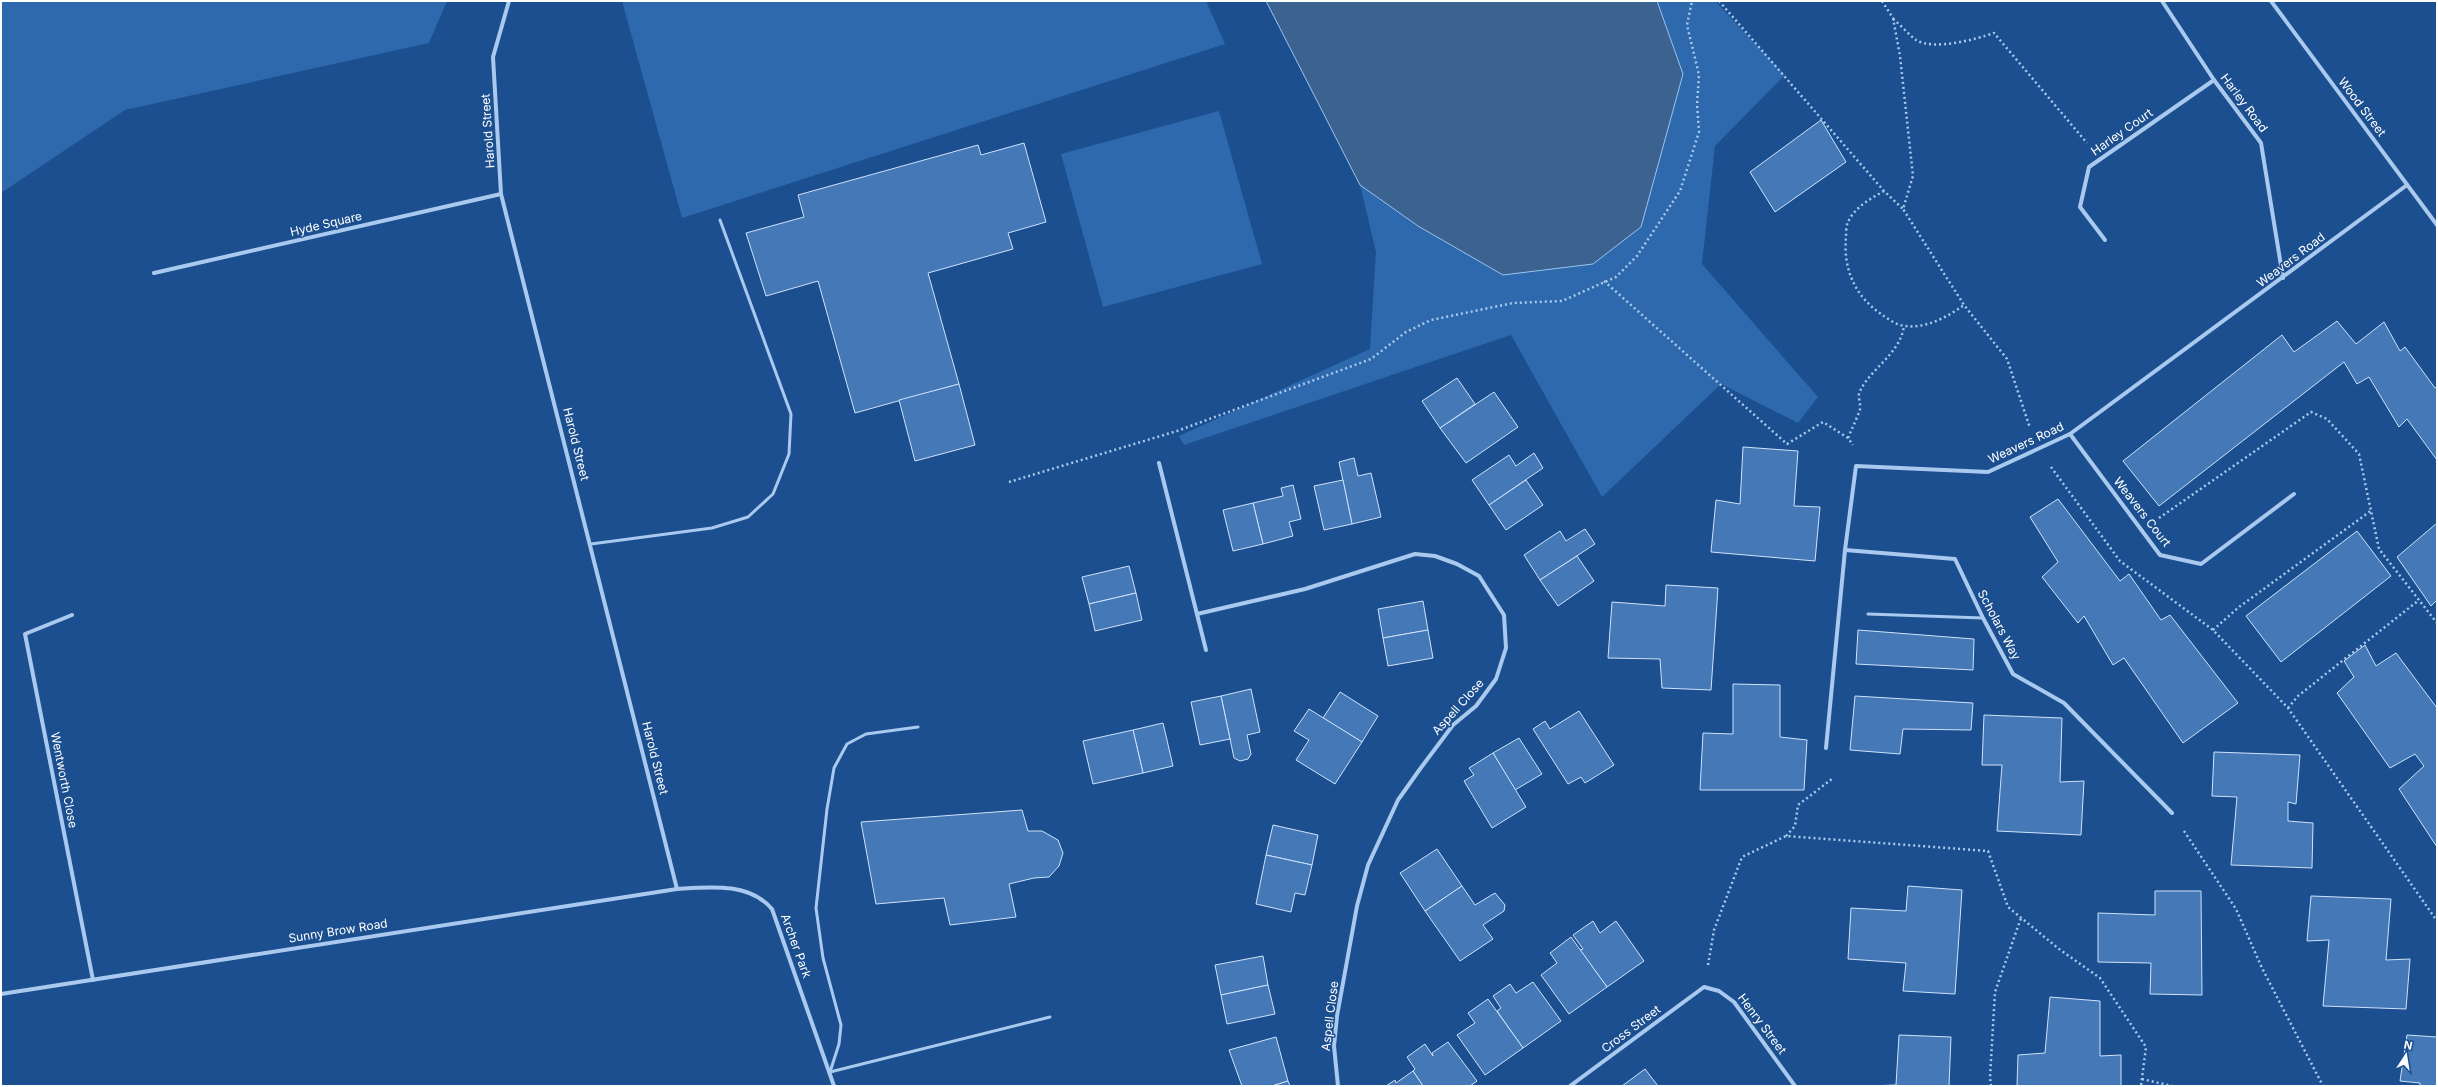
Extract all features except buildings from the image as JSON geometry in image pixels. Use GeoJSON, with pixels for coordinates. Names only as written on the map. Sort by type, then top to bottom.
{"type":"FeatureCollection","features":[{"type":"Feature","properties":{"kind":"street","name":"Harold Street"},"geometry":{"type":"LineString","coordinates":[[509,1],[493,57],[501,194],[591,544],[677,889]]}},
{"type":"Feature","properties":{"kind":"street","name":"Harley Road"},"geometry":{"type":"LineString","coordinates":[[2162,1],[2214,80],[2261,143],[2282,278]]}},
{"type":"Feature","properties":{"kind":"street","name":"Wood Street"},"geometry":{"type":"LineString","coordinates":[[2271,1],[2437,225]]}},
{"type":"Feature","properties":{"kind":"street","name":"Harley Court"},"geometry":{"type":"LineString","coordinates":[[2106,240],[2080,207],[2088,168],[2214,80]]}},
{"type":"Feature","properties":{"kind":"street","name":"Weavers Road"},"geometry":{"type":"LineString","coordinates":[[1867,467],[1988,472],[2070,434],[2407,185]]}},
{"type":"Feature","properties":{"kind":"street","name":"Hyde Square"},"geometry":{"type":"LineString","coordinates":[[154,273],[501,194]]}},
{"type":"Feature","properties":{"kind":"street","name":"Weavers Court"},"geometry":{"type":"LineString","coordinates":[[2070,434],[2160,555],[2201,564],[2294,494]]}},
{"type":"Feature","properties":{"kind":"street"},"geometry":{"type":"LineString","coordinates":[[1159,463],[1206,650]]}},
{"type":"Feature","properties":{"kind":"street"},"geometry":{"type":"LineString","coordinates":[[1826,748],[1845,550],[1856,466],[1867,467]]}},
{"type":"Feature","properties":{"kind":"street","name":"Scholars Way"},"geometry":{"type":"LineString","coordinates":[[1845,550],[1955,559],[1983,618],[2013,674],[2064,703],[2172,813]]}},
{"type":"Feature","properties":{"kind":"street","name":"Aspell Close"},"geometry":{"type":"LineString","coordinates":[[1197,614],[1305,589],[1415,554],[1435,556],[1457,564],[1478,576],[1504,615],[1506,648],[1496,679],[1476,706],[1453,725],[1398,800],[1368,865],[1357,906],[1337,1016],[1334,1046],[1338,1086]]}},
{"type":"Feature","properties":{"kind":"street","name":"Wentworth Close"},"geometry":{"type":"LineString","coordinates":[[72,615],[25,634],[93,980]]}},
{"type":"Feature","properties":{"kind":"street","name":"Archer Park"},"geometry":{"type":"LineString","coordinates":[[677,889],[714,886],[735,889],[757,897],[772,909],[834,1086]]}},
{"type":"Feature","properties":{"kind":"street","name":"Sunny Brow Road"},"geometry":{"type":"LineString","coordinates":[[1,994],[677,889]]}},
{"type":"Feature","properties":{"kind":"street","name":"Cross Street"},"geometry":{"type":"LineString","coordinates":[[1570,1086],[1704,987]]}},
{"type":"Feature","properties":{"kind":"street","name":"Henry Street"},"geometry":{"type":"LineString","coordinates":[[1704,987],[1719,990],[1734,1002],[1795,1086]]}},
{"type":"Feature","properties":{"kind":"lane"},"geometry":{"type":"LineString","coordinates":[[591,544],[712,528],[748,517],[773,494],[789,454],[791,414],[720,220]]}},
{"type":"Feature","properties":{"kind":"lane"},"geometry":{"type":"LineString","coordinates":[[1868,614],[1983,618]]}},
{"type":"Feature","properties":{"kind":"lane"},"geometry":{"type":"LineString","coordinates":[[830,1072],[839,1044],[840,1024],[823,958],[816,908],[827,809],[834,768],[847,744],[866,734],[918,727]]}},
{"type":"Feature","properties":{"kind":"lane"},"geometry":{"type":"LineString","coordinates":[[830,1072],[1050,1017]]}},
{"type":"Feature","properties":{"kind":"path"},"geometry":{"type":"LineString","coordinates":[[1009,482],[1177,430],[1371,359],[1406,332],[1431,320],[1513,303],[1562,301],[1616,277],[1636,256],[1680,191],[1699,132],[1697,104],[1699,75],[1687,25],[1692,1]]}},
{"type":"Feature","properties":{"kind":"path"},"geometry":{"type":"LineString","coordinates":[[1719,1],[1884,190],[1903,209]]}},
{"type":"Feature","properties":{"kind":"path"},"geometry":{"type":"LineString","coordinates":[[1893,18],[1917,41],[1932,43],[1971,41],[1994,33],[2100,159]]}},
{"type":"Feature","properties":{"kind":"path"},"geometry":{"type":"LineString","coordinates":[[1884,190],[1858,208],[1847,224],[1847,265],[1855,289],[1873,309],[1893,322],[1904,326],[1932,322],[1952,314],[1964,305]]}},
{"type":"Feature","properties":{"kind":"path"},"geometry":{"type":"LineString","coordinates":[[1604,282],[1787,444],[1823,422],[1848,438],[1867,467]]}},
{"type":"Feature","properties":{"kind":"path"},"geometry":{"type":"LineString","coordinates":[[1848,438],[1860,408],[1858,393],[1869,375],[1893,352],[1903,335],[1904,326]]}},
{"type":"Feature","properties":{"kind":"path"},"geometry":{"type":"LineString","coordinates":[[2213,630],[2239,607],[2372,510]]}},
{"type":"Feature","properties":{"kind":"path"},"geometry":{"type":"LineString","coordinates":[[2288,708],[2298,696],[2419,600]]}},
{"type":"Feature","properties":{"kind":"path"},"geometry":{"type":"LineString","coordinates":[[1704,987],[1714,930],[1742,857],[1786,836],[1795,826],[1798,804],[1832,779]]}},
{"type":"Feature","properties":{"kind":"path"},"geometry":{"type":"LineString","coordinates":[[2172,813],[2236,909],[2262,968],[2323,1086]]}},
{"type":"Feature","properties":{"kind":"path"},"geometry":{"type":"LineString","coordinates":[[1786,836],[1988,851],[2008,907],[2100,978],[2146,1047],[2141,1086]]}},
{"type":"Feature","properties":{"kind":"path"},"geometry":{"type":"LineString","coordinates":[[1992,1086],[1990,1077],[1995,992],[2021,918]]}},
{"type":"Feature","properties":{"kind":"path"},"geometry":{"type":"LineString","coordinates":[[2142,1078],[2172,1086]]}},
{"type":"Feature","properties":{"kind":"shaded area"},"geometry":{"type":"Polygon","coordinates":[[[1,1],[447,1],[429,43],[125,110],[1,193],[1,1]]]}},
{"type":"Feature","properties":{"kind":"shaded area"},"geometry":{"type":"Polygon","coordinates":[[[622,1],[1206,1],[1225,44],[682,218],[622,1]]]}},
{"type":"Feature","properties":{"kind":"shaded area"},"geometry":{"type":"Polygon","coordinates":[[[1266,1],[1657,1],[1683,74],[1641,227],[1593,264],[1503,275],[1418,226],[1360,185],[1266,1]]]}},
{"type":"Feature","properties":{"kind":"shaded area"},"geometry":{"type":"Polygon","coordinates":[[[1657,1],[1715,1],[1785,75],[1715,146],[1702,264],[1818,397],[1798,423],[1721,384],[1602,497],[1511,335],[1184,445],[1179,436],[1370,349],[1376,252],[1360,185],[1418,226],[1503,275],[1683,74],[1657,1]]]}},
{"type":"Feature","properties":{"kind":"shaded area"},"geometry":{"type":"Polygon","coordinates":[[[1219,111],[1262,264],[1103,307],[1061,154],[1219,111]]]}}]}
